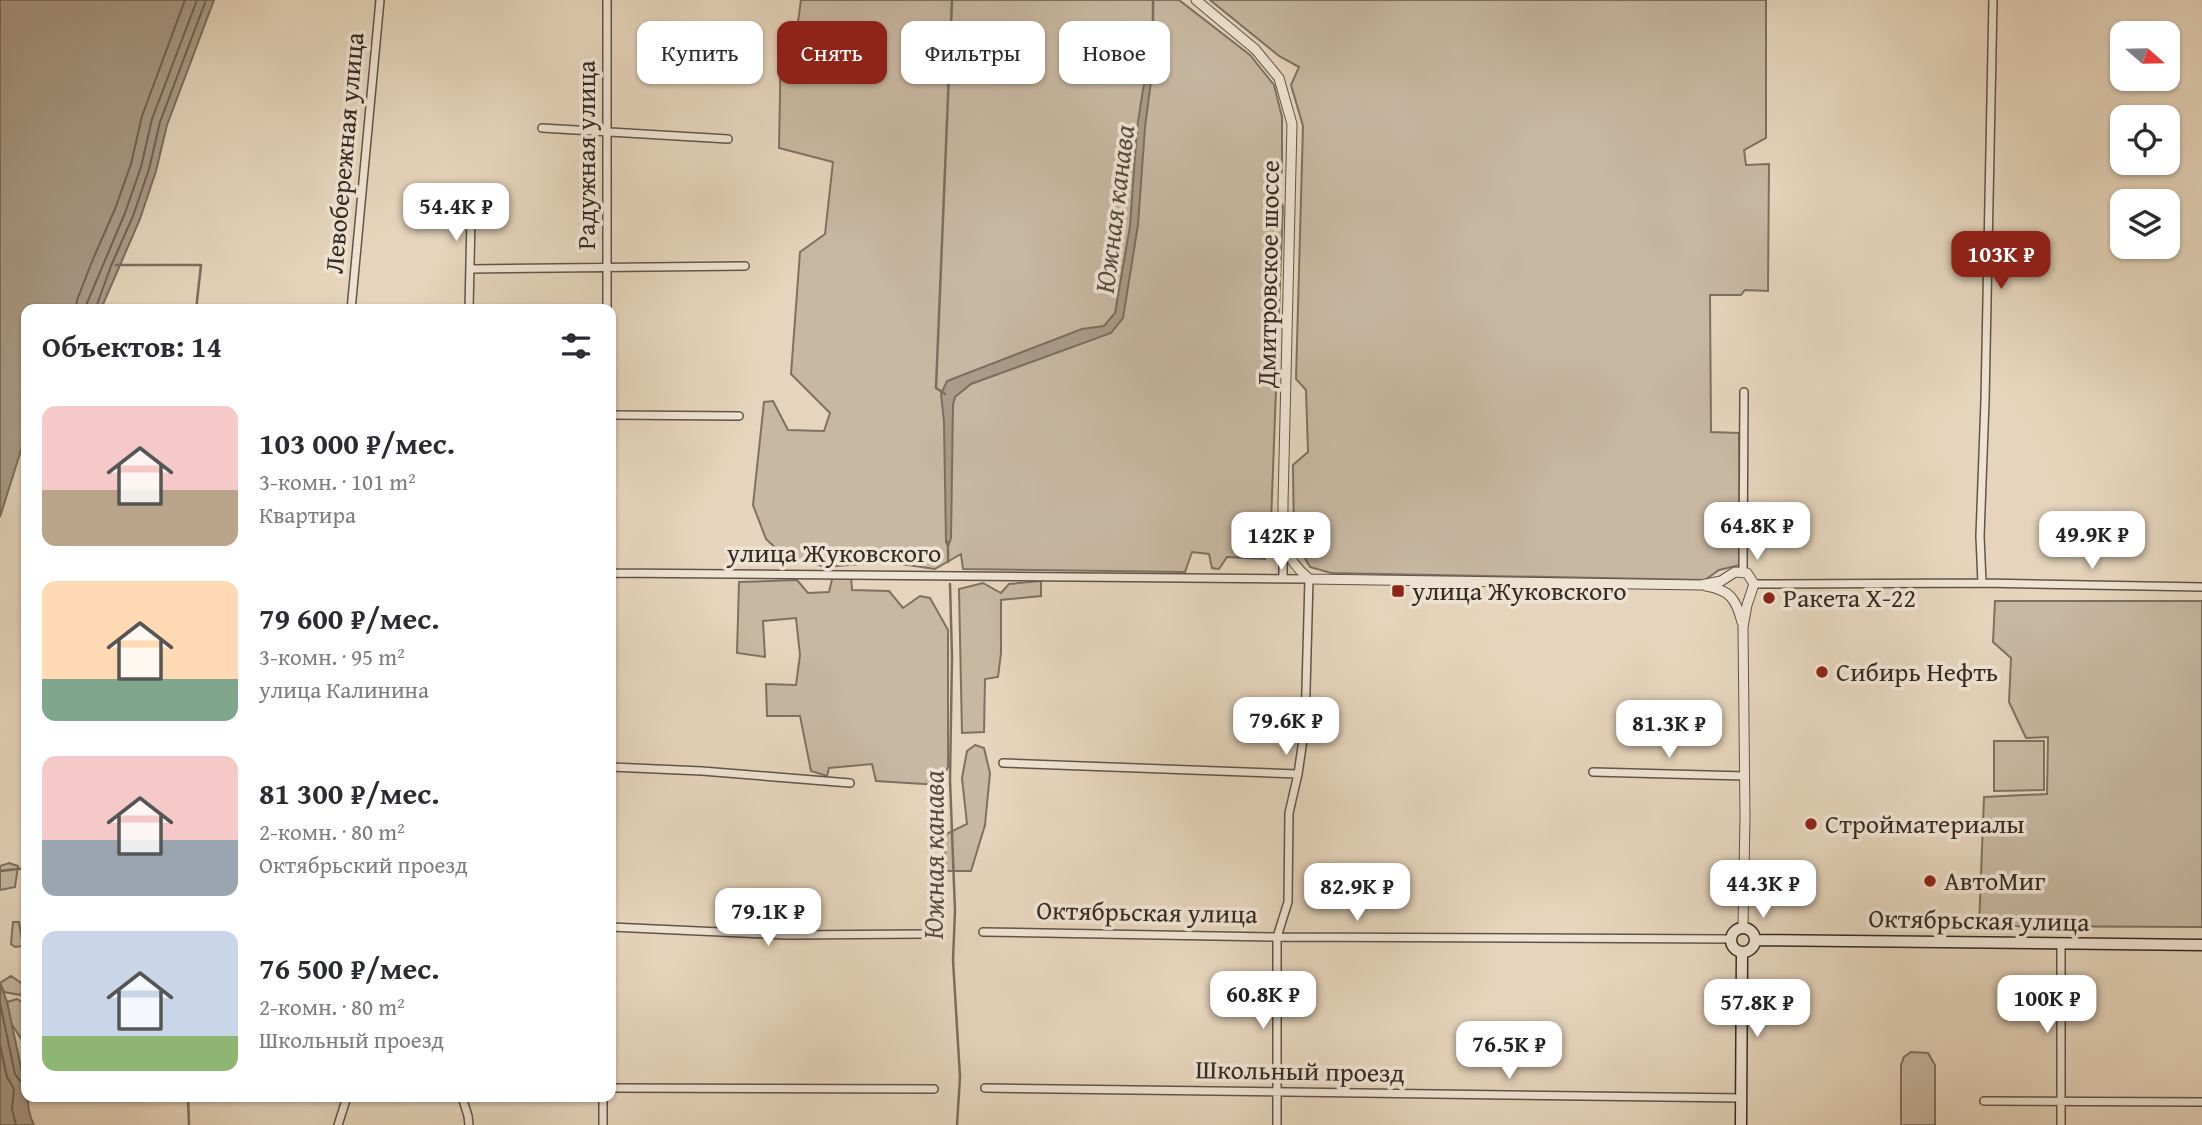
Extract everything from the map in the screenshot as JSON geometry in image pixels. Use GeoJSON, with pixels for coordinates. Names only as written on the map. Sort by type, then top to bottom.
{"type":"FeatureCollection","features":[{"type":"Feature","properties":{"kind":"main road"},"geometry":{"type":"LineString","coordinates":[[1743,927],[1752,931],[1756,940],[1751,949],[1742,953],[1734,948],[1731,939],[1734,931],[1743,927]]}},
{"type":"Feature","properties":{"kind":"main road","name":"Октябрьская улица"},"geometry":{"type":"LineString","coordinates":[[1756,940],[2202,945]]}},
{"type":"Feature","properties":{"kind":"main road"},"geometry":{"type":"LineString","coordinates":[[1741,1125],[1742,953]]}},
{"type":"Feature","properties":{"kind":"street","name":"Левобережная улица"},"geometry":{"type":"LineString","coordinates":[[352,304],[380,0]]}},
{"type":"Feature","properties":{"kind":"street","name":"Радужная улица"},"geometry":{"type":"LineString","coordinates":[[607,0],[607,304]]}},
{"type":"Feature","properties":{"kind":"street","name":"Дмитровское шоссе"},"geometry":{"type":"LineString","coordinates":[[1196,0],[1255,49],[1279,78],[1292,124],[1283,542]]}},
{"type":"Feature","properties":{"kind":"street"},"geometry":{"type":"LineString","coordinates":[[1982,583],[1980,536],[1993,0]]}},
{"type":"Feature","properties":{"kind":"street"},"geometry":{"type":"LineString","coordinates":[[542,128],[728,139]]}},
{"type":"Feature","properties":{"kind":"street"},"geometry":{"type":"LineString","coordinates":[[469,304],[471,217]]}},
{"type":"Feature","properties":{"kind":"street"},"geometry":{"type":"LineString","coordinates":[[470,269],[745,266]]}},
{"type":"Feature","properties":{"kind":"street"},"geometry":{"type":"LineString","coordinates":[[1743,571],[1744,393]]}},
{"type":"Feature","properties":{"kind":"street"},"geometry":{"type":"LineString","coordinates":[[616,415],[739,415]]}},
{"type":"Feature","properties":{"kind":"street"},"geometry":{"type":"LineString","coordinates":[[1283,542],[1283,578]]}},
{"type":"Feature","properties":{"kind":"street"},"geometry":{"type":"LineString","coordinates":[[1277,1125],[1277,937],[1288,902],[1289,813],[1305,726],[1309,579],[1295,565],[1283,542]]}},
{"type":"Feature","properties":{"kind":"street"},"geometry":{"type":"LineString","coordinates":[[1743,627],[1725,585],[1728,577],[1743,571],[1751,576],[1754,584],[1743,627],[1743,927]]}},
{"type":"Feature","properties":{"kind":"street","name":"улица Жуковского"},"geometry":{"type":"LineString","coordinates":[[616,574],[1283,578],[1701,585],[1712,584],[1728,577]]}},
{"type":"Feature","properties":{"kind":"street"},"geometry":{"type":"LineString","coordinates":[[1754,584],[1982,583],[2202,587]]}},
{"type":"Feature","properties":{"kind":"street"},"geometry":{"type":"LineString","coordinates":[[1701,585],[1731,596],[1746,598],[1751,595]]}},
{"type":"Feature","properties":{"kind":"street"},"geometry":{"type":"LineString","coordinates":[[1003,763],[1298,774]]}},
{"type":"Feature","properties":{"kind":"street"},"geometry":{"type":"LineString","coordinates":[[616,767],[850,783]]}},
{"type":"Feature","properties":{"kind":"street"},"geometry":{"type":"LineString","coordinates":[[1593,772],[1745,776]]}},
{"type":"Feature","properties":{"kind":"street"},"geometry":{"type":"LineString","coordinates":[[616,928],[786,935],[925,934]]}},
{"type":"Feature","properties":{"kind":"street","name":"Октябрьская улица"},"geometry":{"type":"LineString","coordinates":[[983,932],[1277,937],[1731,939]]}},
{"type":"Feature","properties":{"kind":"street"},"geometry":{"type":"LineString","coordinates":[[2061,945],[2061,1125]]}},
{"type":"Feature","properties":{"kind":"street"},"geometry":{"type":"LineString","coordinates":[[616,1088],[934,1089]]}},
{"type":"Feature","properties":{"kind":"street","name":"Школьный проезд"},"geometry":{"type":"LineString","coordinates":[[985,1088],[1741,1098]]}},
{"type":"Feature","properties":{"kind":"street"},"geometry":{"type":"LineString","coordinates":[[1984,1101],[2202,1101]]}},
{"type":"Feature","properties":{"kind":"street"},"geometry":{"type":"LineString","coordinates":[[338,1125],[345,1102]]}},
{"type":"Feature","properties":{"kind":"street"},"geometry":{"type":"LineString","coordinates":[[464,1102],[469,1125]]}},
{"type":"Feature","properties":{"kind":"street"},"geometry":{"type":"LineString","coordinates":[[603,1102],[603,1125]]}},
{"type":"Feature","properties":{"kind":"shaded area"},"geometry":{"type":"Polygon","coordinates":[[[801,0],[1179,0],[1250,55],[1274,85],[1282,117],[1282,171],[1274,192],[1283,206],[1270,548],[1265,559],[1227,557],[1219,569],[1212,568],[1209,554],[1192,552],[1185,572],[963,569],[961,554],[935,569],[886,562],[825,567],[781,553],[766,539],[753,505],[764,402],[773,401],[788,430],[824,431],[830,413],[791,374],[800,252],[825,234],[833,162],[779,148],[780,84],[887,84],[887,21],[798,21],[801,0]]]}},
{"type":"Feature","properties":{"kind":"shaded area"},"geometry":{"type":"Polygon","coordinates":[[[1210,0],[1766,0],[1766,138],[1744,150],[1746,165],[1769,164],[1768,291],[1745,290],[1741,295],[1710,295],[1711,432],[1739,433],[1740,565],[1719,570],[1705,580],[1331,573],[1310,567],[1294,539],[1293,465],[1308,452],[1306,390],[1296,379],[1303,126],[1291,85],[1299,67],[1279,56],[1210,0]]]}},
{"type":"Feature","properties":{"kind":"shaded area"},"geometry":{"type":"Polygon","coordinates":[[[833,575],[851,576],[852,590],[889,591],[903,608],[920,596],[930,598],[948,630],[948,767],[940,785],[876,781],[872,764],[829,768],[827,776],[811,771],[800,716],[767,716],[766,684],[796,685],[800,655],[796,618],[763,621],[765,657],[737,653],[739,582],[797,580],[808,593],[829,592],[833,575]]]}},
{"type":"Feature","properties":{"kind":"shaded area"},"geometry":{"type":"Polygon","coordinates":[[[1041,581],[1041,596],[1001,600],[998,677],[985,679],[984,732],[962,733],[959,589],[983,583],[1001,593],[1009,584],[1041,581]]]}},
{"type":"Feature","properties":{"kind":"shaded area"},"geometry":{"type":"Polygon","coordinates":[[[1995,601],[2202,601],[2202,927],[1979,926],[1984,797],[2047,794],[2048,737],[2026,738],[2009,702],[2011,658],[1993,642],[1995,601]]]}},
{"type":"Feature","properties":{"kind":"shaded area"},"geometry":{"type":"Polygon","coordinates":[[[1994,741],[2044,741],[2044,790],[1994,791],[1994,741]]]}},
{"type":"Feature","properties":{"kind":"shaded area"},"geometry":{"type":"Polygon","coordinates":[[[975,745],[984,748],[990,773],[985,825],[971,871],[946,871],[944,835],[967,824],[962,778],[967,751],[975,745]]]}},
{"type":"Feature","properties":{"kind":"shaded area"},"geometry":{"type":"Polygon","coordinates":[[[9,863],[18,866],[15,887],[0,890],[0,866],[9,863]]]}},
{"type":"Feature","properties":{"kind":"shaded area"},"geometry":{"type":"Polygon","coordinates":[[[13,922],[19,922],[21,946],[11,944],[13,922]]]}},
{"type":"Feature","properties":{"kind":"shaded area"},"geometry":{"type":"Polygon","coordinates":[[[11,976],[21,983],[21,995],[4,992],[0,983],[11,976]]]}},
{"type":"Feature","properties":{"kind":"shaded area"},"geometry":{"type":"Polygon","coordinates":[[[17,999],[21,1002],[21,1038],[11,1023],[7,1002],[17,999]]]}},
{"type":"Feature","properties":{"kind":"shaded area"},"geometry":{"type":"Polygon","coordinates":[[[1911,1052],[1928,1053],[1935,1065],[1935,1125],[1901,1125],[1901,1065],[1904,1057],[1911,1052]]]}},
{"type":"Feature","properties":{"kind":"water"},"geometry":{"type":"Polygon","coordinates":[[[0,0],[214,0],[167,125],[156,171],[140,219],[103,304],[21,304],[21,450],[0,517],[0,0]]]}},
{"type":"Feature","properties":{"kind":"water"},"geometry":{"type":"Polygon","coordinates":[[[1144,84],[1151,84],[1138,225],[1123,318],[1111,333],[971,384],[955,397],[951,538],[948,546],[941,394],[947,381],[1082,329],[1104,326],[1115,313],[1130,226],[1137,128],[1144,84]]]}},
{"type":"Feature","properties":{"kind":"water"},"geometry":{"type":"Polygon","coordinates":[[[0,983],[7,1002],[21,1067],[21,1102],[28,1102],[34,1125],[0,1125],[0,983]]]}},
{"type":"Feature","properties":{"kind":"waterway"},"geometry":{"type":"LineString","coordinates":[[945,394],[936,388],[952,0]]}},
{"type":"Feature","properties":{"kind":"waterway","name":"Южная канава"},"geometry":{"type":"LineString","coordinates":[[1153,0],[1153,21]]}},
{"type":"Feature","properties":{"kind":"waterway"},"geometry":{"type":"LineString","coordinates":[[116,265],[201,265],[197,304]]}},
{"type":"Feature","properties":{"kind":"waterway","name":"Южная канава"},"geometry":{"type":"LineString","coordinates":[[948,542],[948,562]]}},
{"type":"Feature","properties":{"kind":"waterway","name":"Южная канава"},"geometry":{"type":"LineString","coordinates":[[950,584],[950,780],[955,911],[953,960],[960,1077],[957,1125]]}},
{"type":"Feature","properties":{"kind":"waterway"},"geometry":{"type":"LineString","coordinates":[[0,871],[21,869]]}},
{"type":"Feature","properties":{"kind":"waterway"},"geometry":{"type":"LineString","coordinates":[[188,1102],[189,1125]]}},
{"type":"Feature","properties":{"kind":"place","name":"улица Жуковского"},"geometry":{"type":"Point","coordinates":[1398,591]}},
{"type":"Feature","properties":{"kind":"place","name":"Ракета Х-22"},"geometry":{"type":"Point","coordinates":[1769,598]}},
{"type":"Feature","properties":{"kind":"place","name":"Сибирь Нефть"},"geometry":{"type":"Point","coordinates":[1822,672]}},
{"type":"Feature","properties":{"kind":"place","name":"Стройматериалы"},"geometry":{"type":"Point","coordinates":[1811,824]}},
{"type":"Feature","properties":{"kind":"place","name":"АвтоМиг"},"geometry":{"type":"Point","coordinates":[1930,881]}}]}
